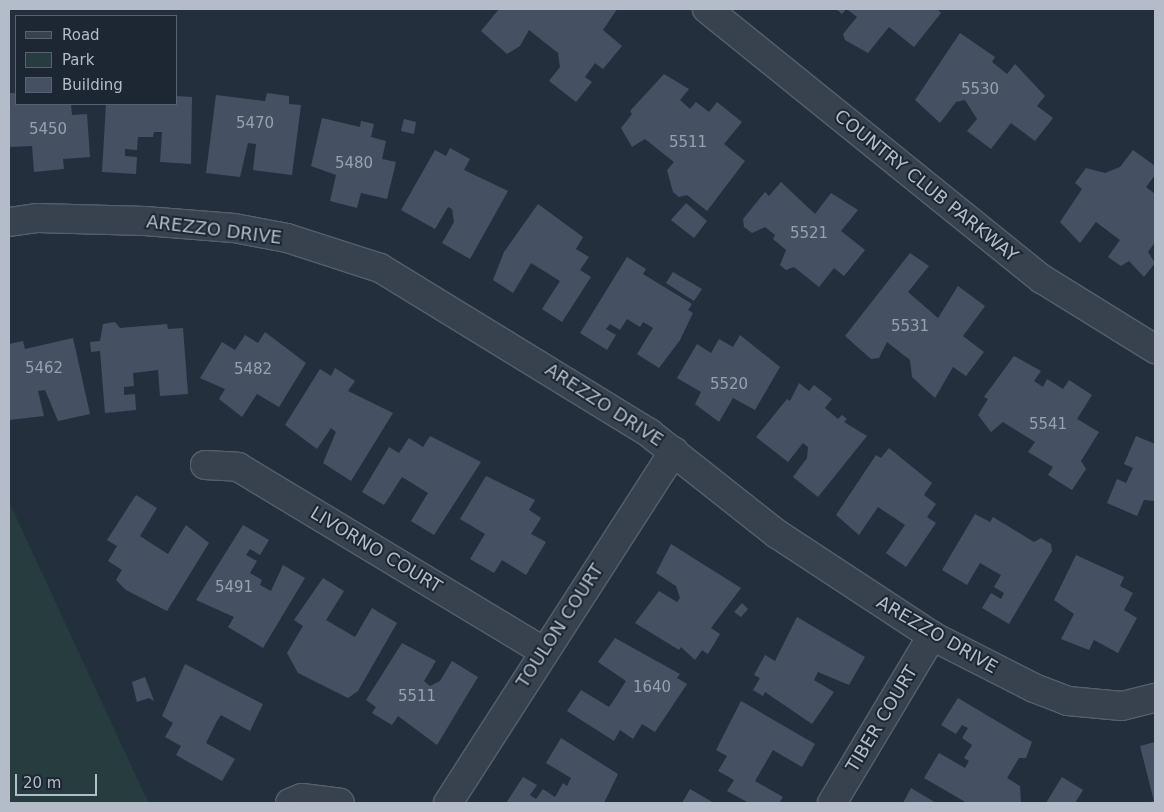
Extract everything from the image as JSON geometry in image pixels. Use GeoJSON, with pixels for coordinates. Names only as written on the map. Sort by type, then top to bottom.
{"type":"FeatureCollection","features":[{"type":"Feature","properties":{"kind":"street","name":"COUNTRY CLUB PARKWAY"},"geometry":{"type":"LineString","coordinates":[[707,9],[1042,279],[1155,349]]}},
{"type":"Feature","properties":{"kind":"street","name":"AREZZO DRIVE"},"geometry":{"type":"LineString","coordinates":[[9,222],[38,218],[145,221],[234,228],[338,252],[416,287],[674,451],[777,534],[932,636],[1068,701],[1122,706],[1155,698]]}},
{"type":"Feature","properties":{"kind":"street","name":"TOULON COURT"},"geometry":{"type":"LineString","coordinates":[[448,803],[543,651],[674,451]]}},
{"type":"Feature","properties":{"kind":"street","name":"LIVORNO COURT"},"geometry":{"type":"LineString","coordinates":[[204,465],[238,467],[543,651]]}},
{"type":"Feature","properties":{"kind":"street","name":"TIBER COURT"},"geometry":{"type":"LineString","coordinates":[[832,803],[932,636]]}},
{"type":"Feature","properties":{"kind":"street"},"geometry":{"type":"LineString","coordinates":[[290,803],[302,798],[340,803]]}},
{"type":"Feature","properties":{"kind":"green space"},"geometry":{"type":"Polygon","coordinates":[[[9,502],[143,791],[149,803],[9,803],[9,502]]]}},
{"type":"Feature","properties":{"kind":"building"},"geometry":{"type":"Polygon","coordinates":[[[499,9],[617,9],[603,30],[622,46],[603,69],[595,63],[585,77],[592,82],[576,102],[549,81],[560,67],[558,53],[529,30],[520,46],[507,54],[481,31],[499,9]]]}},
{"type":"Feature","properties":{"kind":"building"},"geometry":{"type":"Polygon","coordinates":[[[836,9],[846,9],[842,14],[836,9]]]}},
{"type":"Feature","properties":{"kind":"building"},"geometry":{"type":"Polygon","coordinates":[[[847,9],[937,9],[941,13],[914,47],[889,27],[868,53],[845,40],[843,34],[857,17],[847,9]]]}},
{"type":"Feature","properties":{"kind":"building"},"geometry":{"type":"Polygon","coordinates":[[[960,33],[995,57],[992,62],[1007,74],[1015,64],[1045,96],[1037,106],[1053,118],[1035,141],[1011,123],[991,149],[967,131],[977,119],[965,100],[956,102],[940,123],[915,100],[960,33]]]}},
{"type":"Feature","properties":{"kind":"building"},"geometry":{"type":"Polygon","coordinates":[[[664,74],[689,89],[680,100],[690,109],[696,102],[709,112],[717,102],[742,122],[724,144],[745,161],[707,211],[687,195],[679,197],[673,192],[667,170],[674,162],[645,139],[632,147],[621,128],[632,114],[630,111],[664,74]]]}},
{"type":"Feature","properties":{"kind":"building"},"geometry":{"type":"Polygon","coordinates":[[[9,93],[15,93],[15,105],[71,105],[72,115],[87,114],[90,157],[63,159],[64,169],[34,172],[32,146],[9,147],[9,93]]]}},
{"type":"Feature","properties":{"kind":"building"},"geometry":{"type":"Polygon","coordinates":[[[267,93],[289,96],[289,104],[301,105],[292,175],[253,170],[256,144],[248,143],[240,177],[206,173],[216,95],[265,101],[267,93]]]}},
{"type":"Feature","properties":{"kind":"building"},"geometry":{"type":"Polygon","coordinates":[[[178,96],[192,97],[191,164],[160,162],[162,132],[154,132],[153,137],[138,137],[137,150],[125,149],[125,156],[137,157],[136,174],[102,172],[106,105],[178,105],[178,96]]]}},
{"type":"Feature","properties":{"kind":"building"},"geometry":{"type":"Polygon","coordinates":[[[322,118],[360,127],[361,121],[374,124],[371,137],[386,141],[382,159],[396,162],[387,199],[361,193],[357,208],[330,201],[336,175],[311,166],[322,118]]]}},
{"type":"Feature","properties":{"kind":"building"},"geometry":{"type":"Polygon","coordinates":[[[404,119],[416,122],[414,134],[401,131],[404,119]]]}},
{"type":"Feature","properties":{"kind":"building"},"geometry":{"type":"Polygon","coordinates":[[[450,148],[470,159],[464,170],[508,191],[470,259],[442,243],[454,222],[452,209],[448,207],[435,229],[401,210],[435,150],[446,156],[450,148]]]}},
{"type":"Feature","properties":{"kind":"building"},"geometry":{"type":"Polygon","coordinates":[[[1133,150],[1155,166],[1155,175],[1146,187],[1155,194],[1155,242],[1148,252],[1155,263],[1144,277],[1129,261],[1121,266],[1108,257],[1120,240],[1096,222],[1080,243],[1060,222],[1082,189],[1075,183],[1086,168],[1105,173],[1120,167],[1133,150]]]}},
{"type":"Feature","properties":{"kind":"building"},"geometry":{"type":"Polygon","coordinates":[[[781,182],[815,214],[831,193],[858,210],[841,231],[865,250],[844,276],[834,268],[819,287],[794,267],[786,270],[780,265],[786,250],[773,239],[775,235],[765,227],[752,233],[744,227],[743,219],[765,192],[769,196],[781,182]]]}},
{"type":"Feature","properties":{"kind":"building"},"geometry":{"type":"Polygon","coordinates":[[[686,203],[707,221],[694,238],[671,220],[686,203]]]}},
{"type":"Feature","properties":{"kind":"building"},"geometry":{"type":"Polygon","coordinates":[[[538,204],[583,237],[576,249],[589,257],[580,270],[591,277],[562,322],[542,309],[560,281],[531,263],[513,293],[493,280],[504,252],[538,204]]]}},
{"type":"Feature","properties":{"kind":"building"},"geometry":{"type":"Polygon","coordinates":[[[910,253],[929,266],[908,292],[938,318],[958,286],[985,306],[963,336],[984,352],[966,376],[953,367],[935,398],[912,377],[910,360],[887,342],[879,358],[871,359],[845,336],[910,253]]]}},
{"type":"Feature","properties":{"kind":"building"},"geometry":{"type":"Polygon","coordinates":[[[627,257],[646,269],[643,274],[692,304],[688,310],[693,313],[680,340],[659,368],[637,354],[653,328],[643,322],[640,327],[627,319],[620,330],[610,324],[606,329],[616,335],[607,350],[580,333],[627,257]]]}},
{"type":"Feature","properties":{"kind":"building"},"geometry":{"type":"Polygon","coordinates":[[[673,272],[702,289],[694,301],[666,283],[673,272]]]}},
{"type":"Feature","properties":{"kind":"building"},"geometry":{"type":"Polygon","coordinates":[[[115,322],[120,328],[167,324],[168,329],[183,328],[188,394],[160,396],[158,370],[133,373],[134,386],[124,387],[124,395],[135,394],[136,410],[105,413],[100,351],[91,352],[90,342],[100,341],[103,324],[115,322]]]}},
{"type":"Feature","properties":{"kind":"building"},"geometry":{"type":"Polygon","coordinates":[[[265,332],[306,363],[279,407],[257,394],[242,417],[219,399],[225,389],[200,378],[222,342],[235,350],[245,335],[258,343],[265,332]]]}},
{"type":"Feature","properties":{"kind":"building"},"geometry":{"type":"Polygon","coordinates":[[[740,335],[780,367],[755,410],[733,398],[719,422],[695,404],[701,392],[677,378],[697,344],[711,353],[719,339],[733,347],[740,335]]]}},
{"type":"Feature","properties":{"kind":"building"},"geometry":{"type":"Polygon","coordinates":[[[73,338],[90,414],[58,421],[45,390],[38,391],[44,416],[9,420],[9,344],[23,341],[25,349],[73,338]]]}},
{"type":"Feature","properties":{"kind":"building"},"geometry":{"type":"Polygon","coordinates":[[[1014,356],[1041,371],[1034,381],[1043,387],[1047,379],[1063,389],[1069,380],[1092,395],[1077,419],[1099,432],[1081,461],[1086,469],[1072,490],[1048,475],[1053,467],[1028,452],[1035,442],[1003,422],[991,432],[978,415],[988,399],[984,397],[1014,356]]]}},
{"type":"Feature","properties":{"kind":"building"},"geometry":{"type":"Polygon","coordinates":[[[335,368],[355,381],[348,391],[393,413],[351,481],[323,463],[336,432],[331,428],[317,449],[285,425],[320,369],[331,376],[335,368]]]}},
{"type":"Feature","properties":{"kind":"building"},"geometry":{"type":"Polygon","coordinates":[[[799,383],[809,391],[814,385],[832,399],[825,408],[838,419],[842,415],[847,419],[844,422],[867,436],[818,497],[793,477],[807,458],[808,447],[803,443],[788,462],[756,437],[787,399],[790,401],[799,383]]]}},
{"type":"Feature","properties":{"kind":"building"},"geometry":{"type":"Polygon","coordinates":[[[430,436],[481,462],[434,535],[411,521],[428,493],[402,477],[384,505],[362,492],[389,447],[399,453],[409,438],[423,447],[430,436]]]}},
{"type":"Feature","properties":{"kind":"building"},"geometry":{"type":"Polygon","coordinates":[[[1136,436],[1155,444],[1155,501],[1144,500],[1137,516],[1107,503],[1117,479],[1126,483],[1133,468],[1124,464],[1136,436]]]}},
{"type":"Feature","properties":{"kind":"building"},"geometry":{"type":"Polygon","coordinates":[[[889,448],[932,483],[924,495],[936,504],[927,517],[936,523],[906,567],[886,553],[905,525],[878,507],[859,535],[836,515],[876,455],[881,458],[889,448]]]}},
{"type":"Feature","properties":{"kind":"building"},"geometry":{"type":"Polygon","coordinates":[[[486,476],[535,500],[529,510],[541,518],[531,534],[546,542],[526,575],[502,560],[494,573],[470,559],[485,534],[460,519],[486,476]]]}},
{"type":"Feature","properties":{"kind":"building"},"geometry":{"type":"Polygon","coordinates":[[[136,495],[157,508],[140,536],[168,554],[186,525],[209,543],[167,611],[126,590],[116,580],[122,570],[108,561],[117,546],[107,540],[136,495]]]}},
{"type":"Feature","properties":{"kind":"building"},"geometry":{"type":"Polygon","coordinates":[[[975,514],[990,522],[993,517],[1034,542],[1041,538],[1051,544],[1052,551],[1009,624],[982,608],[991,593],[1001,599],[1004,593],[994,587],[1001,575],[980,563],[967,585],[942,570],[975,514]]]}},
{"type":"Feature","properties":{"kind":"building"},"geometry":{"type":"Polygon","coordinates":[[[243,525],[269,540],[260,555],[250,549],[246,555],[257,561],[250,573],[262,580],[260,585],[271,591],[283,565],[305,578],[263,648],[228,627],[234,617],[196,600],[243,525]]]}},
{"type":"Feature","properties":{"kind":"building"},"geometry":{"type":"Polygon","coordinates":[[[671,544],[741,588],[711,628],[720,634],[708,654],[702,650],[695,660],[681,647],[679,650],[635,623],[659,591],[677,602],[680,598],[676,586],[656,573],[671,544]]]}},
{"type":"Feature","properties":{"kind":"building"},"geometry":{"type":"Polygon","coordinates":[[[1076,555],[1124,577],[1120,586],[1133,593],[1124,610],[1137,618],[1118,653],[1094,640],[1089,650],[1061,639],[1074,614],[1054,600],[1076,555]]]}},
{"type":"Feature","properties":{"kind":"building"},"geometry":{"type":"Polygon","coordinates":[[[323,578],[344,591],[326,620],[355,637],[372,608],[397,623],[358,691],[348,698],[298,673],[287,653],[303,626],[294,620],[323,578]]]}},
{"type":"Feature","properties":{"kind":"building"},"geometry":{"type":"Polygon","coordinates":[[[742,603],[748,609],[741,617],[734,612],[742,603]]]}},
{"type":"Feature","properties":{"kind":"building"},"geometry":{"type":"Polygon","coordinates":[[[797,617],[865,657],[849,685],[818,672],[814,680],[834,692],[812,724],[765,692],[763,696],[753,690],[760,678],[754,675],[765,655],[775,661],[797,617]]]}},
{"type":"Feature","properties":{"kind":"building"},"geometry":{"type":"Polygon","coordinates":[[[615,638],[680,674],[677,678],[687,684],[655,732],[642,724],[633,739],[620,730],[614,741],[567,711],[581,690],[609,707],[614,700],[626,681],[598,662],[615,638]]]}},
{"type":"Feature","properties":{"kind":"building"},"geometry":{"type":"Polygon","coordinates":[[[402,643],[436,661],[424,681],[430,686],[440,681],[452,661],[478,677],[437,745],[398,716],[392,725],[372,713],[376,707],[366,700],[402,643]]]}},
{"type":"Feature","properties":{"kind":"building"},"geometry":{"type":"Polygon","coordinates":[[[185,664],[263,704],[250,731],[221,715],[217,721],[206,743],[235,759],[222,781],[176,755],[181,746],[165,737],[173,723],[162,716],[185,664]]]}},
{"type":"Feature","properties":{"kind":"building"},"geometry":{"type":"Polygon","coordinates":[[[145,677],[154,701],[149,698],[137,702],[132,682],[145,677]]]}},
{"type":"Feature","properties":{"kind":"building"},"geometry":{"type":"Polygon","coordinates":[[[958,698],[1032,742],[1026,758],[1019,758],[1007,778],[1020,786],[1021,803],[967,803],[924,778],[939,753],[965,768],[969,761],[964,758],[972,745],[962,738],[968,728],[962,725],[956,734],[941,725],[958,698]]]}},
{"type":"Feature","properties":{"kind":"building"},"geometry":{"type":"Polygon","coordinates":[[[741,701],[815,744],[802,767],[773,750],[755,781],[783,797],[779,803],[749,803],[727,791],[734,780],[718,771],[727,756],[716,750],[741,701]]]}},
{"type":"Feature","properties":{"kind":"building"},"geometry":{"type":"Polygon","coordinates":[[[561,738],[618,774],[604,803],[506,803],[523,777],[537,785],[530,795],[536,799],[543,789],[555,797],[563,783],[567,786],[571,778],[546,763],[561,738]]]}},
{"type":"Feature","properties":{"kind":"building"},"geometry":{"type":"Polygon","coordinates":[[[1155,742],[1155,803],[1147,803],[1154,801],[1140,746],[1155,742]]]}},
{"type":"Feature","properties":{"kind":"building"},"geometry":{"type":"Polygon","coordinates":[[[1062,777],[1083,790],[1075,803],[1046,803],[1062,777]]]}},
{"type":"Feature","properties":{"kind":"building"},"geometry":{"type":"Polygon","coordinates":[[[911,788],[936,803],[903,803],[911,788]]]}},
{"type":"Feature","properties":{"kind":"building"},"geometry":{"type":"Polygon","coordinates":[[[690,789],[714,803],[682,803],[690,789]]]}}]}
